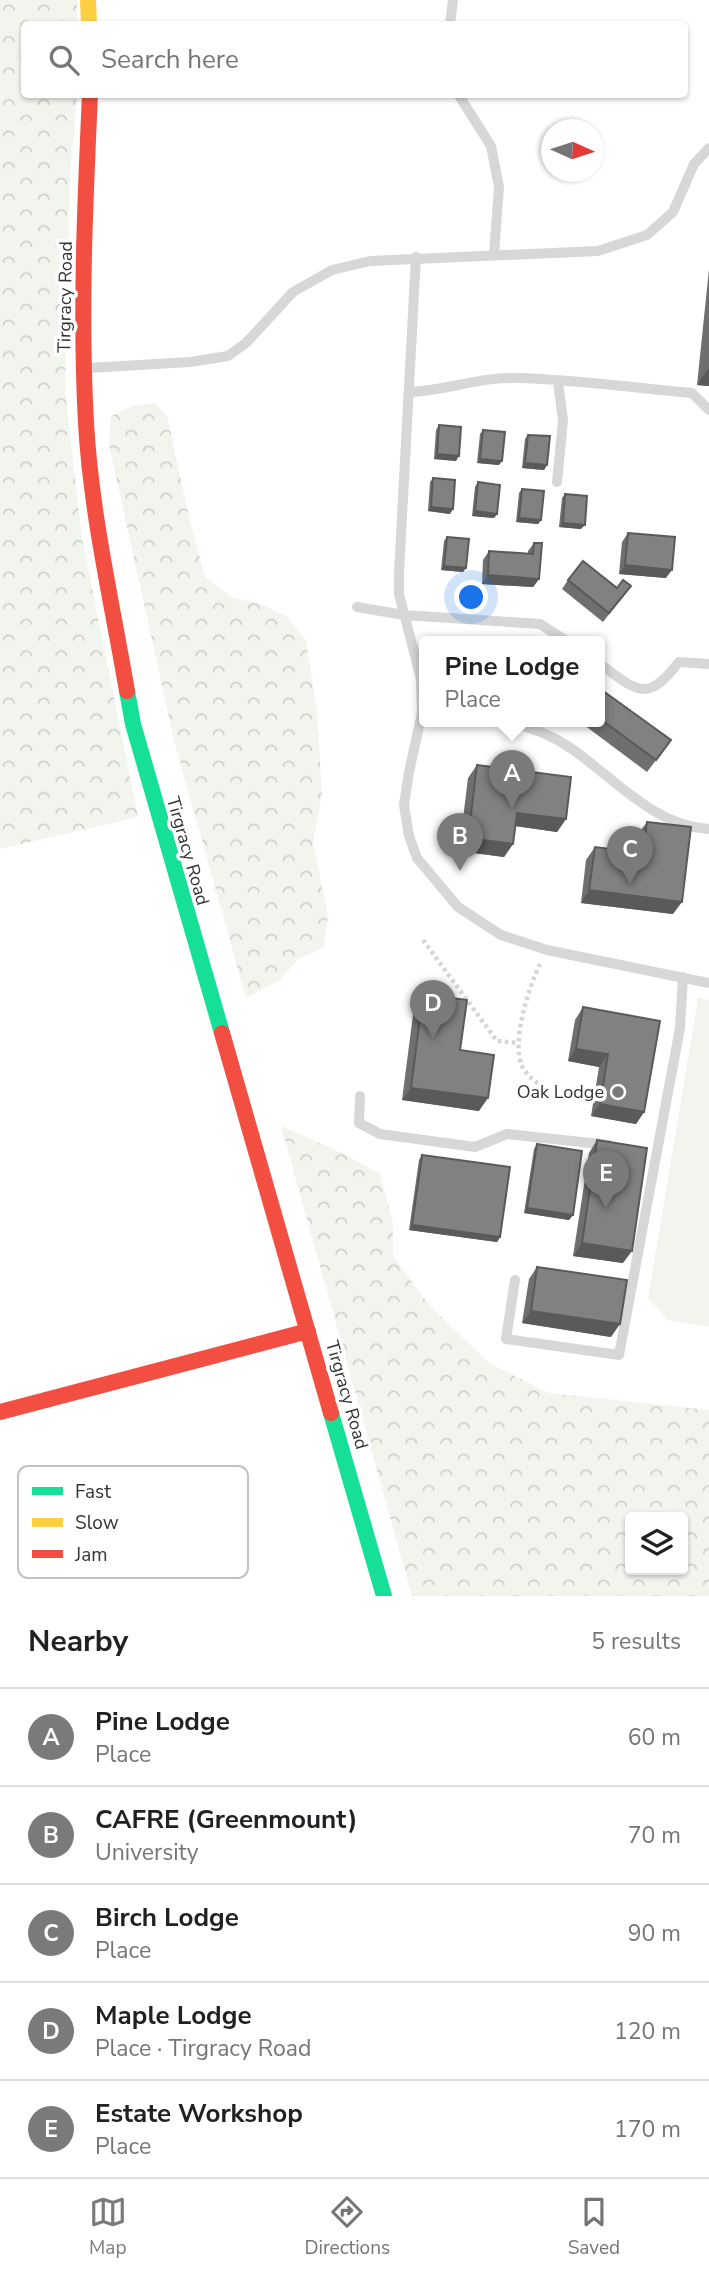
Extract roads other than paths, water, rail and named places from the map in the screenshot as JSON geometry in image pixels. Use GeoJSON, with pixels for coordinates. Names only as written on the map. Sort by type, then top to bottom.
{"type":"FeatureCollection","features":[{"type":"Feature","properties":{"kind":"street"},"geometry":{"type":"LineString","coordinates":[[88,0],[89,21]]}},
{"type":"Feature","properties":{"kind":"street","name":"Tirgracy Road"},"geometry":{"type":"LineString","coordinates":[[90,98],[82,288],[83,368],[92,487],[133,724],[384,1596]]}},
{"type":"Feature","properties":{"kind":"street"},"geometry":{"type":"LineString","coordinates":[[0,1412],[308,1331]]}},
{"type":"Feature","properties":{"kind":"lane"},"geometry":{"type":"LineString","coordinates":[[450,21],[453,0]]}},
{"type":"Feature","properties":{"kind":"lane"},"geometry":{"type":"LineString","coordinates":[[461,98],[491,146],[499,187],[494,254]]}},
{"type":"Feature","properties":{"kind":"lane"},"geometry":{"type":"LineString","coordinates":[[83,368],[190,362],[228,356],[246,343],[293,292],[332,270],[370,261],[598,251],[647,235],[673,212],[694,164],[709,148]]}},
{"type":"Feature","properties":{"kind":"lane"},"geometry":{"type":"LineString","coordinates":[[416,257],[399,594],[419,671]]}},
{"type":"Feature","properties":{"kind":"lane"},"geometry":{"type":"LineString","coordinates":[[409,392],[430,392],[472,381],[498,379],[558,382],[692,393],[709,410]]}},
{"type":"Feature","properties":{"kind":"lane"},"geometry":{"type":"LineString","coordinates":[[557,482],[564,420],[558,382]]}},
{"type":"Feature","properties":{"kind":"lane"},"geometry":{"type":"LineString","coordinates":[[357,607],[404,615],[540,624],[559,636]]}},
{"type":"Feature","properties":{"kind":"lane"},"geometry":{"type":"LineString","coordinates":[[605,667],[632,686],[646,689],[661,684],[679,662],[709,664]]}},
{"type":"Feature","properties":{"kind":"lane"},"geometry":{"type":"LineString","coordinates":[[420,727],[404,805],[409,836],[417,858],[458,907],[501,935],[547,950],[709,983]]}},
{"type":"Feature","properties":{"kind":"lane"},"geometry":{"type":"LineString","coordinates":[[524,727],[541,732],[571,748],[664,819],[696,829],[709,830]]}},
{"type":"Feature","properties":{"kind":"lane"},"geometry":{"type":"LineString","coordinates":[[515,1280],[506,1339],[619,1355],[680,1028],[683,977]]}},
{"type":"Feature","properties":{"kind":"lane"},"geometry":{"type":"LineString","coordinates":[[360,1096],[359,1122],[380,1134],[475,1147],[507,1134],[618,1147]]}},
{"type":"Feature","properties":{"kind":"lane"},"geometry":{"type":"LineString","coordinates":[[644,1151],[656,1154]]}},
{"type":"Feature","properties":{"kind":"place","name":"Pine Lodge"},"geometry":{"type":"Point","coordinates":[512,808]}},
{"type":"Feature","properties":{"kind":"place","name":"CAFRE (Greenmount)"},"geometry":{"type":"Point","coordinates":[460,871]}},
{"type":"Feature","properties":{"kind":"place","name":"Birch Lodge"},"geometry":{"type":"Point","coordinates":[630,884]}},
{"type":"Feature","properties":{"kind":"place","name":"Maple Lodge"},"geometry":{"type":"Point","coordinates":[433,1038]}},
{"type":"Feature","properties":{"kind":"place","name":"Oak Lodge"},"geometry":{"type":"Point","coordinates":[618,1092]}},
{"type":"Feature","properties":{"kind":"place","name":"Estate Workshop"},"geometry":{"type":"Point","coordinates":[606,1208]}}]}
